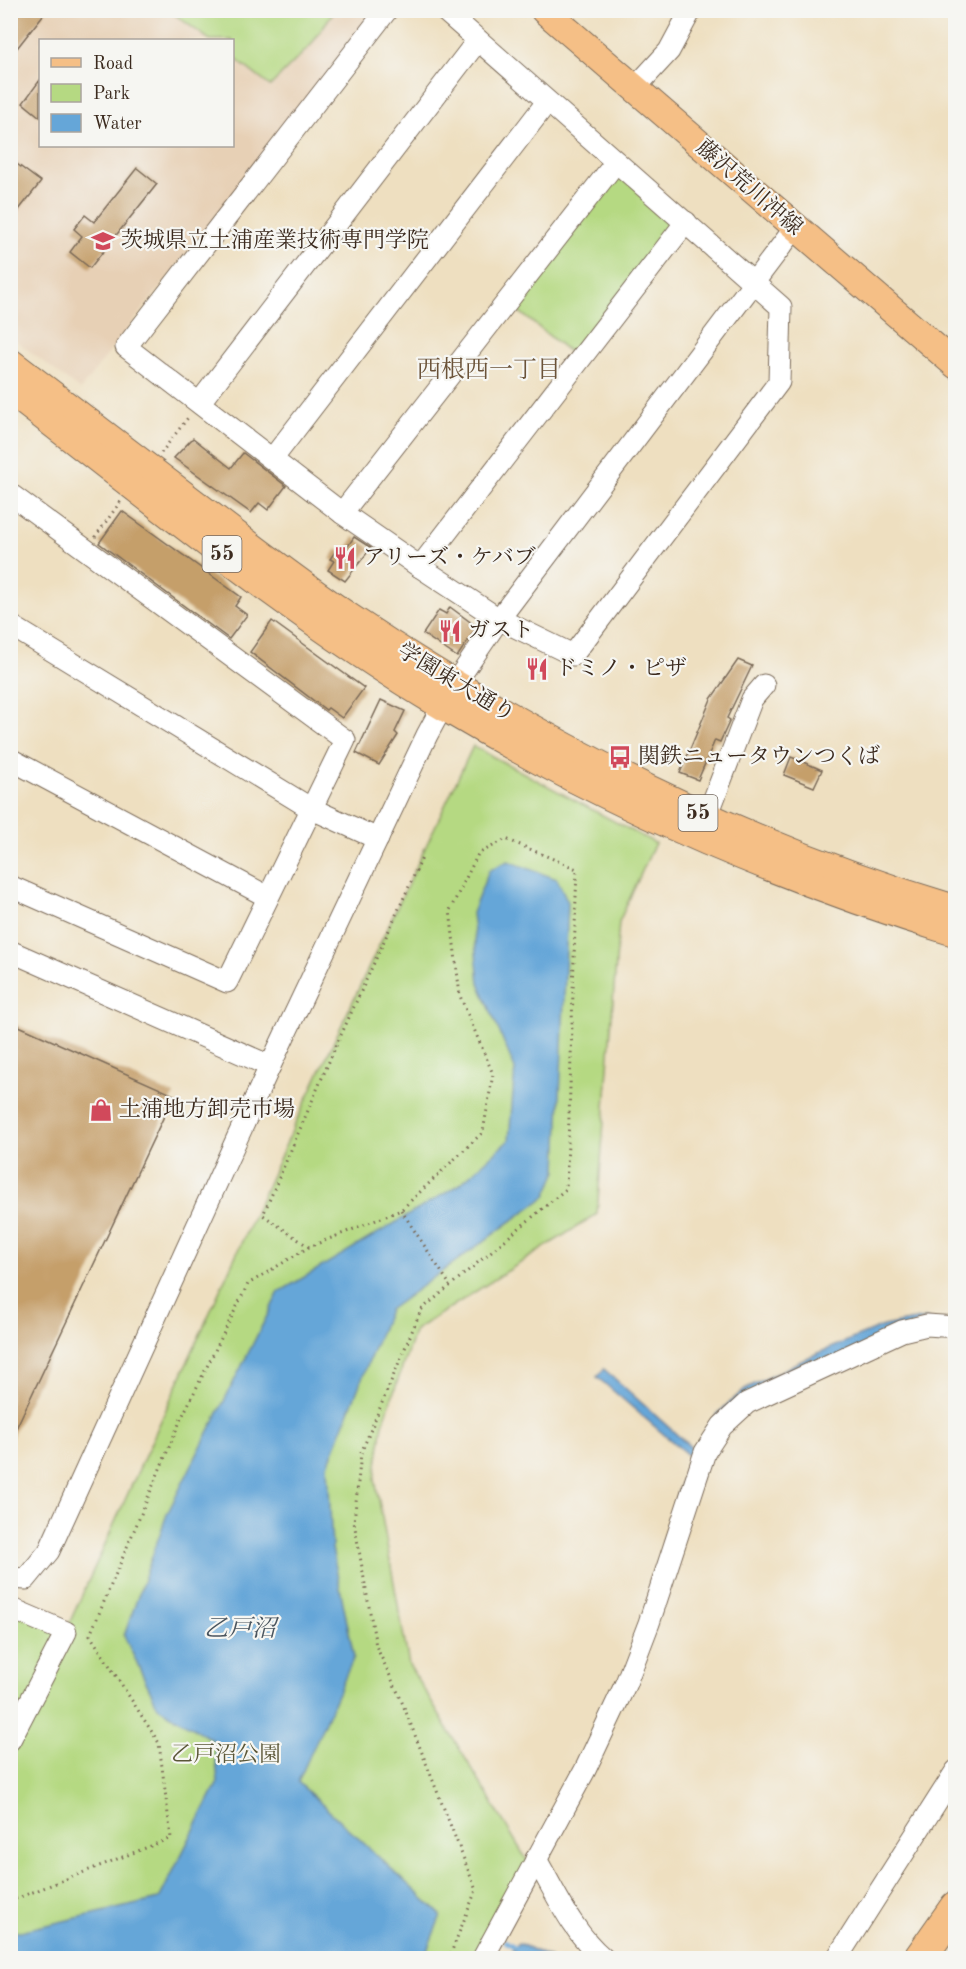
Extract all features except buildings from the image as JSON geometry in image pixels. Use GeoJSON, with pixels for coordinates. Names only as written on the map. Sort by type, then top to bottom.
{"type":"FeatureCollection","features":[{"type":"Feature","properties":{"kind":"highway"},"geometry":{"type":"LineString","coordinates":[[920,1959],[956,1907]]}},
{"type":"Feature","properties":{"kind":"main road","name":"藤沢荒川沖線"},"geometry":{"type":"LineString","coordinates":[[544,10],[956,365]]}},
{"type":"Feature","properties":{"kind":"main road","name":"学園東大通り"},"geometry":{"type":"LineString","coordinates":[[10,362],[284,570],[349,616],[448,695],[707,817],[881,886],[956,909]]}},
{"type":"Feature","properties":{"kind":"main road","name":"学園東大通り"},"geometry":{"type":"LineString","coordinates":[[10,391],[266,587],[448,695],[566,775],[671,825],[774,870],[886,912],[956,933]]}},
{"type":"Feature","properties":{"kind":"street"},"geometry":{"type":"LineString","coordinates":[[387,10],[126,347],[342,513],[420,567],[499,620],[573,655],[779,382],[781,307],[444,10]]}},
{"type":"Feature","properties":{"kind":"street"},"geometry":{"type":"LineString","coordinates":[[634,88],[669,51],[691,10]]}},
{"type":"Feature","properties":{"kind":"street"},"geometry":{"type":"LineString","coordinates":[[200,402],[478,40]]}},
{"type":"Feature","properties":{"kind":"street"},"geometry":{"type":"LineString","coordinates":[[273,458],[547,102]]}},
{"type":"Feature","properties":{"kind":"street"},"geometry":{"type":"LineString","coordinates":[[342,513],[616,162]]}},
{"type":"Feature","properties":{"kind":"street"},"geometry":{"type":"LineString","coordinates":[[420,567],[686,222]]}},
{"type":"Feature","properties":{"kind":"street"},"geometry":{"type":"LineString","coordinates":[[10,1578],[26,1579],[49,1551],[270,1066],[448,695],[499,620],[795,228]]}},
{"type":"Feature","properties":{"kind":"street"},"geometry":{"type":"LineString","coordinates":[[10,494],[345,740],[227,982],[10,886]]}},
{"type":"Feature","properties":{"kind":"street"},"geometry":{"type":"LineString","coordinates":[[10,624],[310,808],[378,839]]}},
{"type":"Feature","properties":{"kind":"street"},"geometry":{"type":"LineString","coordinates":[[707,817],[752,699],[764,685]]}},
{"type":"Feature","properties":{"kind":"street"},"geometry":{"type":"LineString","coordinates":[[10,759],[268,897]]}},
{"type":"Feature","properties":{"kind":"street"},"geometry":{"type":"LineString","coordinates":[[10,951],[270,1066]]}},
{"type":"Feature","properties":{"kind":"street"},"geometry":{"type":"LineString","coordinates":[[483,1959],[585,1770],[626,1683],[649,1623],[705,1452],[722,1426],[747,1403],[902,1331],[927,1325],[956,1327]]}},
{"type":"Feature","properties":{"kind":"street"},"geometry":{"type":"LineString","coordinates":[[10,1608],[66,1632],[10,1740]]}},
{"type":"Feature","properties":{"kind":"street"},"geometry":{"type":"LineString","coordinates":[[837,1959],[956,1771]]}},
{"type":"Feature","properties":{"kind":"street"},"geometry":{"type":"LineString","coordinates":[[536,1859],[571,1921],[603,1959]]}},
{"type":"Feature","properties":{"kind":"path"},"geometry":{"type":"LineString","coordinates":[[158,457],[200,402]]}},
{"type":"Feature","properties":{"kind":"path"},"geometry":{"type":"LineString","coordinates":[[85,550],[125,496]]}},
{"type":"Feature","properties":{"kind":"path"},"geometry":{"type":"LineString","coordinates":[[10,1901],[171,1838],[159,1743],[90,1635],[181,1419],[248,1284],[309,1247],[401,1210],[483,1132],[493,1074],[460,996],[450,910],[478,854],[506,839],[577,869],[574,1015],[566,1189],[421,1310],[361,1453],[354,1522],[376,1646],[400,1697],[476,1890],[449,1959]]}},
{"type":"Feature","properties":{"kind":"path"},"geometry":{"type":"LineString","coordinates":[[309,1247],[263,1215],[331,1057],[422,858]]}},
{"type":"Feature","properties":{"kind":"path"},"geometry":{"type":"LineString","coordinates":[[401,1210],[450,1285]]}},
{"type":"Feature","properties":{"kind":"shaded area","name":"茨城県立土浦産業技術専門学院"},"geometry":{"type":"Polygon","coordinates":[[[10,11],[376,11],[80,390],[11,337],[10,11]]]}},
{"type":"Feature","properties":{"kind":"green space"},"geometry":{"type":"Polygon","coordinates":[[[170,11],[334,11],[311,45],[270,86],[234,58],[234,39],[209,39],[170,11]]]}},
{"type":"Feature","properties":{"kind":"green space"},"geometry":{"type":"Polygon","coordinates":[[[617,168],[683,226],[573,355],[516,309],[617,168]]]}},
{"type":"Feature","properties":{"kind":"green space","name":"乙戸沼公園"},"geometry":{"type":"Polygon","coordinates":[[[473,746],[655,843],[619,922],[597,1214],[415,1330],[383,1424],[375,1479],[409,1665],[528,1862],[478,1958],[11,1958],[10,1603],[68,1626],[296,1122],[473,746]]]}},
{"type":"Feature","properties":{"kind":"water","name":"乙戸沼"},"geometry":{"type":"Polygon","coordinates":[[[508,861],[557,879],[568,902],[557,1171],[546,1196],[389,1310],[328,1465],[332,1548],[354,1657],[298,1782],[441,1915],[424,1958],[11,1958],[11,1933],[159,1899],[218,1782],[214,1741],[158,1707],[124,1636],[167,1514],[279,1292],[459,1185],[509,1140],[515,1069],[479,983],[472,913],[489,870],[508,861]]]}},
{"type":"Feature","properties":{"kind":"water"},"geometry":{"type":"Polygon","coordinates":[[[925,1318],[955,1331],[955,1340],[918,1336],[925,1319],[723,1421],[672,1544],[663,1541],[689,1456],[597,1377],[604,1369],[693,1449],[716,1415],[745,1389],[811,1356],[883,1326],[925,1318]]]}},
{"type":"Feature","properties":{"kind":"water"},"geometry":{"type":"Polygon","coordinates":[[[518,1943],[551,1958],[531,1958],[517,1954],[512,1951],[518,1943]]]}},
{"type":"Feature","properties":{"kind":"waterway"},"geometry":{"type":"LineString","coordinates":[[505,1941],[521,1951]]}},
{"type":"Feature","properties":{"kind":"place","name":"茨城県立土浦産業技術専門学院"},"geometry":{"type":"Point","coordinates":[103,241]}},
{"type":"Feature","properties":{"kind":"place","name":"アリーズ・ケバブ"},"geometry":{"type":"Point","coordinates":[345,558]}},
{"type":"Feature","properties":{"kind":"place","name":"ガスト"},"geometry":{"type":"Point","coordinates":[450,631]}},
{"type":"Feature","properties":{"kind":"place","name":"ドミノ・ピザ"},"geometry":{"type":"Point","coordinates":[537,669]}},
{"type":"Feature","properties":{"kind":"place","name":"関鉄ニュータウンつくば"},"geometry":{"type":"Point","coordinates":[620,757]}},
{"type":"Feature","properties":{"kind":"place","name":"土浦地方卸売市場"},"geometry":{"type":"Point","coordinates":[101,1110]}},
{"type":"Feature","properties":{"kind":"district","name":"西根西一丁目"},"geometry":{"type":"Point","coordinates":[489,371]}}]}
